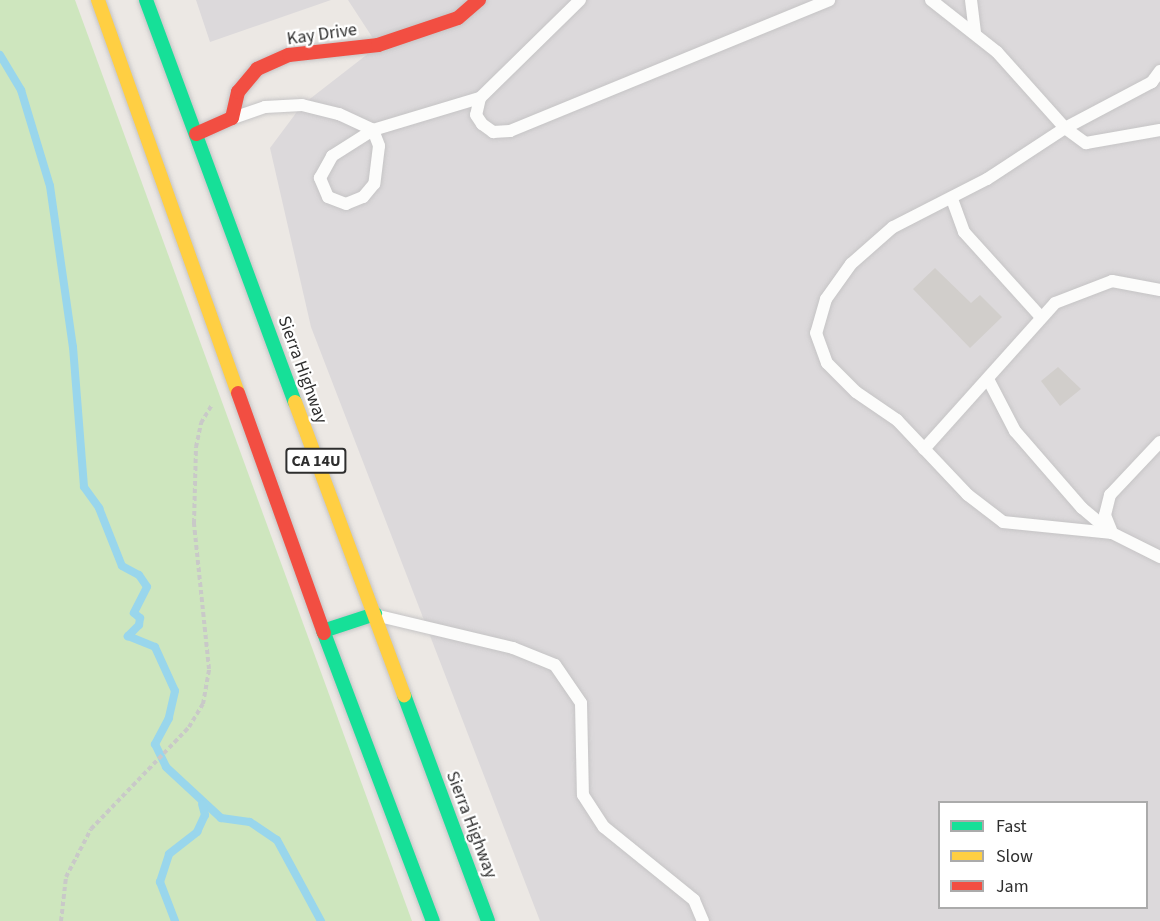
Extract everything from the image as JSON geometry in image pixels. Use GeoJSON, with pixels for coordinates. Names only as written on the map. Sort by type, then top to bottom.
{"type":"FeatureCollection","features":[{"type":"Feature","properties":{"kind":"main road","name":"CA 14U"},"geometry":{"type":"LineString","coordinates":[[98,0],[323,631],[433,921]]}},
{"type":"Feature","properties":{"kind":"main road","name":"Sierra Highway"},"geometry":{"type":"LineString","coordinates":[[146,0],[488,921]]}},
{"type":"Feature","properties":{"kind":"main road","name":"Kay Drive"},"geometry":{"type":"LineString","coordinates":[[232,118],[238,92],[256,69],[289,55],[378,45],[458,18],[479,0]]}},
{"type":"Feature","properties":{"kind":"main road"},"geometry":{"type":"LineString","coordinates":[[196,134],[232,118]]}},
{"type":"Feature","properties":{"kind":"main road"},"geometry":{"type":"LineString","coordinates":[[323,631],[375,614]]}},
{"type":"Feature","properties":{"kind":"lane"},"geometry":{"type":"LineString","coordinates":[[232,118],[265,107],[302,105],[324,109],[374,130],[379,146],[374,184],[363,196],[345,204],[328,197],[321,177],[332,156],[374,130],[480,98],[580,0]]}},
{"type":"Feature","properties":{"kind":"lane"},"geometry":{"type":"LineString","coordinates":[[480,98],[476,115],[482,124],[493,132],[510,131],[829,0]]}},
{"type":"Feature","properties":{"kind":"lane"},"geometry":{"type":"LineString","coordinates":[[931,0],[975,33],[1034,89],[1065,128],[1086,143],[1160,130]]}},
{"type":"Feature","properties":{"kind":"lane"},"geometry":{"type":"LineString","coordinates":[[971,0],[975,33]]}},
{"type":"Feature","properties":{"kind":"lane"},"geometry":{"type":"LineString","coordinates":[[1112,533],[1003,522],[968,495],[924,449],[827,363],[816,333],[826,299],[851,264],[893,227],[952,199],[1065,128],[1152,82],[1160,71]]}},
{"type":"Feature","properties":{"kind":"lane"},"geometry":{"type":"LineString","coordinates":[[952,199],[964,232],[1040,316]]}},
{"type":"Feature","properties":{"kind":"lane"},"geometry":{"type":"LineString","coordinates":[[924,449],[988,379],[1040,316],[1075,292],[1112,281],[1160,290]]}},
{"type":"Feature","properties":{"kind":"lane"},"geometry":{"type":"LineString","coordinates":[[988,379],[1015,431],[1082,508],[1112,533],[1160,557]]}},
{"type":"Feature","properties":{"kind":"lane"},"geometry":{"type":"LineString","coordinates":[[1112,533],[1105,515],[1110,495],[1160,442]]}},
{"type":"Feature","properties":{"kind":"lane"},"geometry":{"type":"LineString","coordinates":[[375,614],[502,645],[555,665],[581,703],[583,795],[604,827],[694,900],[703,921]]}},
{"type":"Feature","properties":{"kind":"path"},"geometry":{"type":"LineString","coordinates":[[61,921],[66,877],[91,829],[189,727],[203,704],[209,669],[196,546],[195,447],[204,415],[238,389]]}},
{"type":"Feature","properties":{"kind":"shaded area"},"geometry":{"type":"Polygon","coordinates":[[[196,0],[331,0],[210,42],[196,0]]]}},
{"type":"Feature","properties":{"kind":"shaded area"},"geometry":{"type":"Polygon","coordinates":[[[348,0],[1160,0],[1160,921],[540,921],[311,327],[270,148],[302,105],[378,46],[348,0]]]}},
{"type":"Feature","properties":{"kind":"green space"},"geometry":{"type":"Polygon","coordinates":[[[0,0],[75,0],[412,921],[0,921],[0,0]]]}},
{"type":"Feature","properties":{"kind":"building"},"geometry":{"type":"Polygon","coordinates":[[[935,268],[971,303],[980,295],[1002,317],[970,348],[913,289],[935,268]]]}},
{"type":"Feature","properties":{"kind":"building"},"geometry":{"type":"Polygon","coordinates":[[[1058,367],[1081,389],[1060,406],[1041,381],[1058,367]]]}},
{"type":"Feature","properties":{"kind":"waterway"},"geometry":{"type":"LineString","coordinates":[[0,55],[21,90],[50,186],[73,347],[84,487],[99,508],[122,566],[139,575],[147,587],[134,613],[140,618],[139,625],[128,636],[155,647],[175,691],[169,718],[155,744],[166,767],[221,818],[250,822],[277,840],[321,921]]}},
{"type":"Feature","properties":{"kind":"waterway"},"geometry":{"type":"LineString","coordinates":[[175,921],[160,882],[169,854],[197,832],[205,815],[202,804]]}},
{"type":"Feature","properties":{"kind":"traffic: fast"},"geometry":{"type":"LineString","coordinates":[[146,0],[295,402]]}},
{"type":"Feature","properties":{"kind":"traffic: fast"},"geometry":{"type":"LineString","coordinates":[[323,631],[375,614]]}},
{"type":"Feature","properties":{"kind":"traffic: fast"},"geometry":{"type":"LineString","coordinates":[[324,633],[433,921]]}},
{"type":"Feature","properties":{"kind":"traffic: fast"},"geometry":{"type":"LineString","coordinates":[[404,695],[488,921]]}},
{"type":"Feature","properties":{"kind":"traffic: slow"},"geometry":{"type":"LineString","coordinates":[[98,0],[238,393]]}},
{"type":"Feature","properties":{"kind":"traffic: slow"},"geometry":{"type":"LineString","coordinates":[[295,402],[404,695]]}},
{"type":"Feature","properties":{"kind":"traffic: jam"},"geometry":{"type":"LineString","coordinates":[[196,134],[232,118],[238,92],[257,69],[289,55],[378,45],[458,18],[479,0]]}},
{"type":"Feature","properties":{"kind":"traffic: jam"},"geometry":{"type":"LineString","coordinates":[[238,393],[324,633]]}}]}
